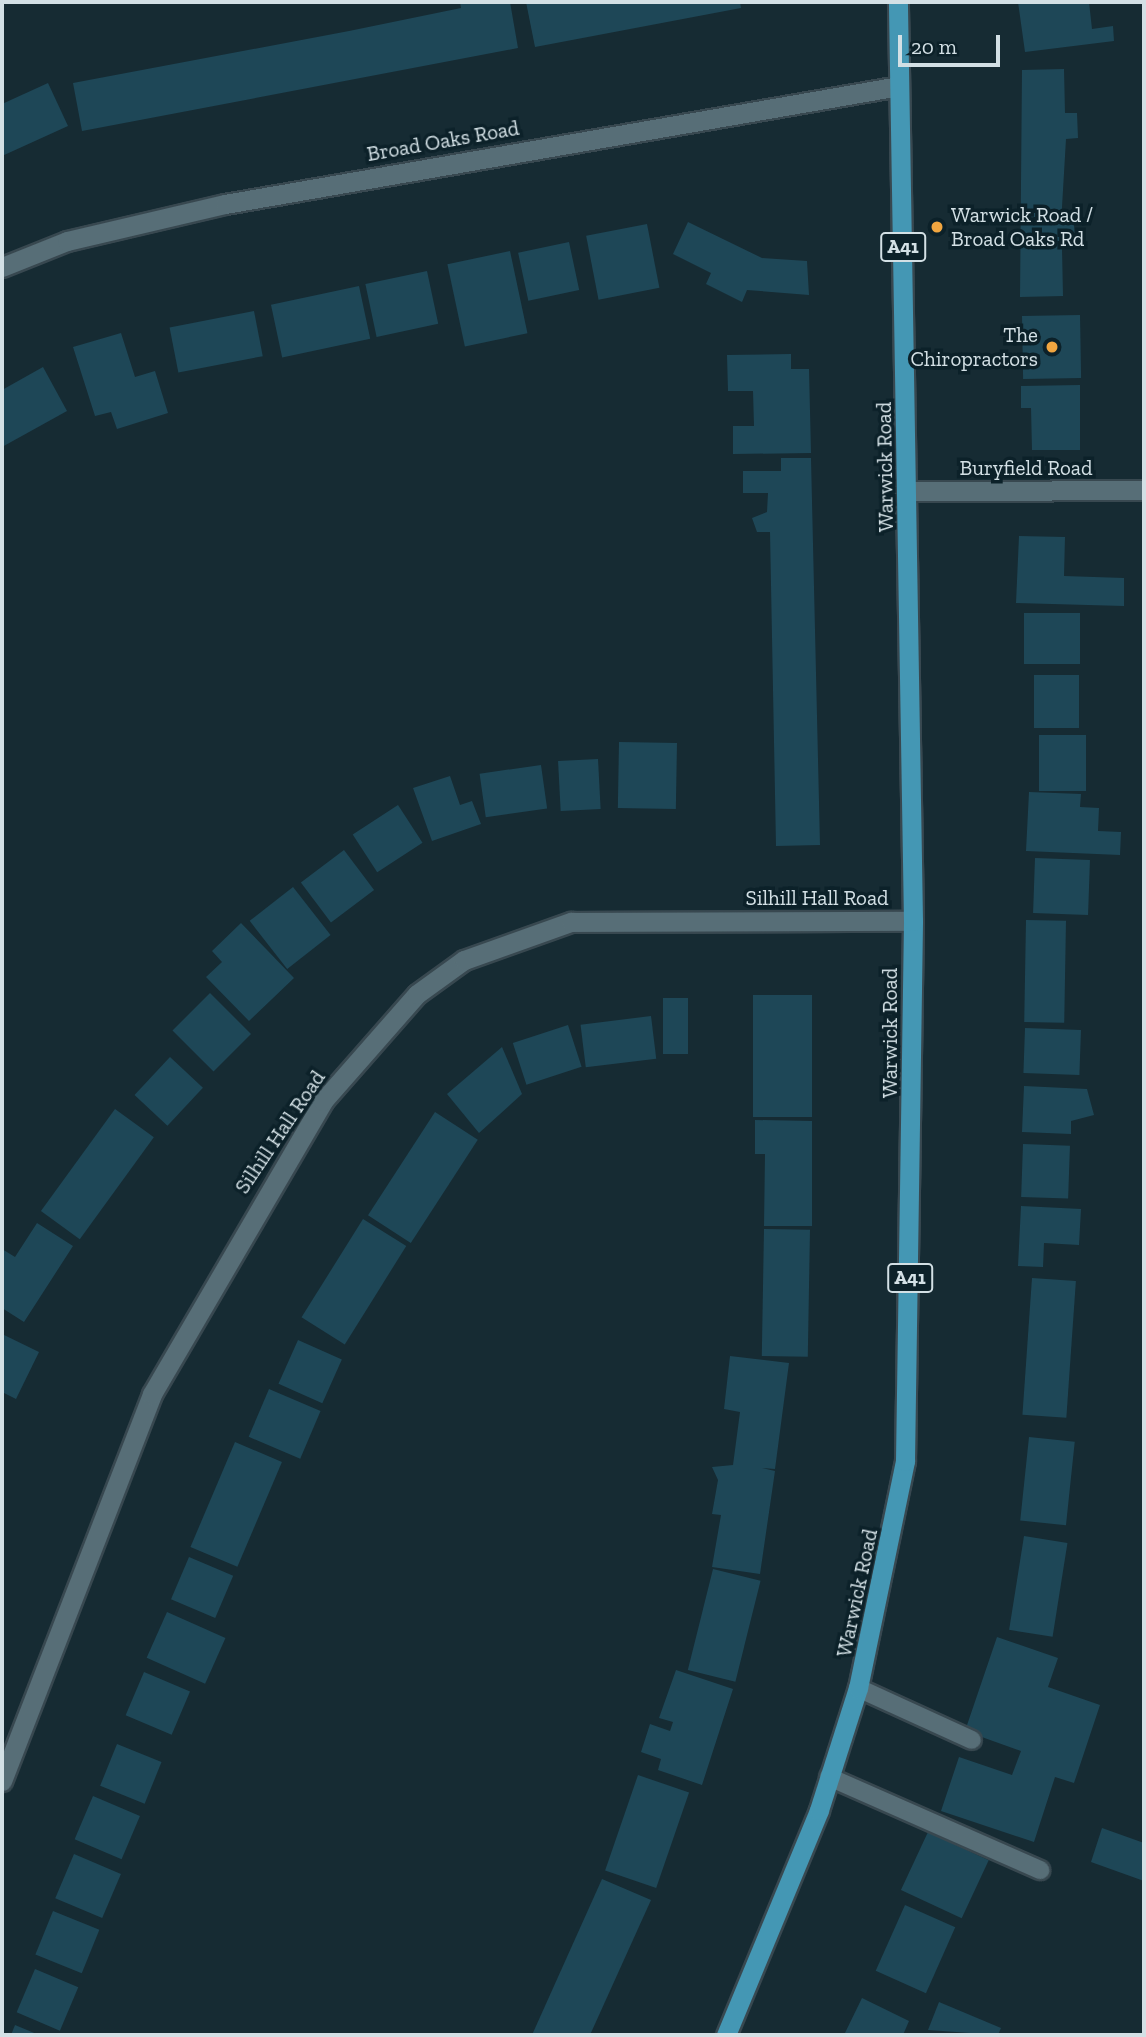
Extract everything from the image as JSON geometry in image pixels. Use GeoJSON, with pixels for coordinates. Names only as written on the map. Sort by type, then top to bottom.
{"type":"FeatureCollection","features":[{"type":"Feature","properties":{"kind":"highway","name":"Warwick Road"},"geometry":{"type":"LineString","coordinates":[[731,2030],[829,1777],[858,1688],[905,1461],[913,920],[909,491],[898,2]]}},
{"type":"Feature","properties":{"kind":"street","name":"Broad Oaks Road"},"geometry":{"type":"LineString","coordinates":[[2,267],[68,241],[225,204],[899,86]]}},
{"type":"Feature","properties":{"kind":"street","name":"Buryfield Road"},"geometry":{"type":"LineString","coordinates":[[909,491],[1144,490]]}},
{"type":"Feature","properties":{"kind":"street","name":"Silhill Hall Road"},"geometry":{"type":"LineString","coordinates":[[2,1781],[152,1394],[323,1101],[417,994],[464,960],[570,922],[913,920]]}},
{"type":"Feature","properties":{"kind":"lane"},"geometry":{"type":"LineString","coordinates":[[858,1688],[972,1740]]}},
{"type":"Feature","properties":{"kind":"lane"},"geometry":{"type":"LineString","coordinates":[[829,1777],[1040,1870]]}},
{"type":"Feature","properties":{"kind":"building"},"geometry":{"type":"Polygon","coordinates":[[[460,2],[510,2],[518,48],[82,131],[73,83],[461,8],[460,2]]]}},
{"type":"Feature","properties":{"kind":"building"},"geometry":{"type":"Polygon","coordinates":[[[526,2],[740,2],[741,8],[535,47],[526,2]]]}},
{"type":"Feature","properties":{"kind":"building"},"geometry":{"type":"Polygon","coordinates":[[[1018,2],[1089,2],[1092,29],[1113,26],[1114,41],[1025,52],[1018,2]]]}},
{"type":"Feature","properties":{"kind":"building"},"geometry":{"type":"Polygon","coordinates":[[[1064,69],[1065,113],[1077,113],[1078,138],[1066,139],[1061,224],[1074,224],[1075,248],[1062,248],[1063,296],[1020,297],[1022,70],[1064,69]]]}},
{"type":"Feature","properties":{"kind":"building"},"geometry":{"type":"Polygon","coordinates":[[[48,83],[68,126],[2,156],[2,104],[48,83]]]}},
{"type":"Feature","properties":{"kind":"building"},"geometry":{"type":"Polygon","coordinates":[[[688,222],[762,258],[807,261],[809,295],[747,290],[742,302],[706,284],[711,273],[673,254],[688,222]]]}},
{"type":"Feature","properties":{"kind":"building"},"geometry":{"type":"Polygon","coordinates":[[[647,224],[659,288],[599,300],[586,236],[647,224]]]}},
{"type":"Feature","properties":{"kind":"building"},"geometry":{"type":"Polygon","coordinates":[[[569,242],[579,290],[528,301],[518,253],[569,242]]]}},
{"type":"Feature","properties":{"kind":"building"},"geometry":{"type":"Polygon","coordinates":[[[510,251],[527,333],[465,346],[447,264],[510,251]]]}},
{"type":"Feature","properties":{"kind":"building"},"geometry":{"type":"Polygon","coordinates":[[[427,271],[438,324],[377,337],[365,284],[427,271]]]}},
{"type":"Feature","properties":{"kind":"building"},"geometry":{"type":"Polygon","coordinates":[[[359,286],[370,339],[282,358],[271,305],[359,286]]]}},
{"type":"Feature","properties":{"kind":"building"},"geometry":{"type":"Polygon","coordinates":[[[254,311],[263,356],[178,373],[170,327],[254,311]]]}},
{"type":"Feature","properties":{"kind":"building","name":"The Chiropractors"},"geometry":{"type":"Polygon","coordinates":[[[1080,315],[1081,378],[1023,379],[1022,316],[1080,315]]]}},
{"type":"Feature","properties":{"kind":"building"},"geometry":{"type":"Polygon","coordinates":[[[121,333],[135,377],[155,371],[168,413],[117,429],[111,412],[95,416],[73,347],[121,333]]]}},
{"type":"Feature","properties":{"kind":"building"},"geometry":{"type":"Polygon","coordinates":[[[791,354],[791,369],[809,369],[811,453],[733,454],[733,426],[754,426],[753,391],[728,391],[727,355],[791,354]]]}},
{"type":"Feature","properties":{"kind":"building"},"geometry":{"type":"Polygon","coordinates":[[[43,367],[67,411],[2,447],[2,390],[43,367]]]}},
{"type":"Feature","properties":{"kind":"building"},"geometry":{"type":"Polygon","coordinates":[[[1080,385],[1080,450],[1032,450],[1031,408],[1021,408],[1021,386],[1080,385]]]}},
{"type":"Feature","properties":{"kind":"building"},"geometry":{"type":"Polygon","coordinates":[[[781,458],[811,458],[820,845],[776,846],[770,532],[757,532],[752,518],[767,512],[768,493],[743,493],[743,471],[781,471],[781,458]]]}},
{"type":"Feature","properties":{"kind":"building"},"geometry":{"type":"Polygon","coordinates":[[[1019,536],[1065,537],[1064,576],[1124,578],[1124,606],[1016,603],[1019,536]]]}},
{"type":"Feature","properties":{"kind":"building"},"geometry":{"type":"Polygon","coordinates":[[[1024,613],[1080,613],[1080,664],[1024,664],[1024,613]]]}},
{"type":"Feature","properties":{"kind":"building"},"geometry":{"type":"Polygon","coordinates":[[[1034,675],[1079,675],[1079,728],[1034,728],[1034,675]]]}},
{"type":"Feature","properties":{"kind":"building"},"geometry":{"type":"Polygon","coordinates":[[[1039,735],[1086,735],[1086,791],[1039,791],[1039,735]]]}},
{"type":"Feature","properties":{"kind":"building"},"geometry":{"type":"Polygon","coordinates":[[[619,742],[677,743],[676,809],[618,808],[619,742]]]}},
{"type":"Feature","properties":{"kind":"building"},"geometry":{"type":"Polygon","coordinates":[[[598,759],[601,809],[561,811],[558,761],[598,759]]]}},
{"type":"Feature","properties":{"kind":"building"},"geometry":{"type":"Polygon","coordinates":[[[541,765],[547,809],[486,817],[480,774],[541,765]]]}},
{"type":"Feature","properties":{"kind":"building"},"geometry":{"type":"Polygon","coordinates":[[[450,776],[460,805],[472,801],[481,824],[432,841],[413,788],[450,776]]]}},
{"type":"Feature","properties":{"kind":"building"},"geometry":{"type":"Polygon","coordinates":[[[1029,792],[1081,794],[1080,807],[1099,808],[1098,831],[1121,832],[1120,855],[1026,851],[1029,792]]]}},
{"type":"Feature","properties":{"kind":"building"},"geometry":{"type":"Polygon","coordinates":[[[398,805],[423,843],[377,872],[353,834],[398,805]]]}},
{"type":"Feature","properties":{"kind":"building"},"geometry":{"type":"Polygon","coordinates":[[[344,850],[374,890],[331,922],[301,882],[344,850]]]}},
{"type":"Feature","properties":{"kind":"building"},"geometry":{"type":"Polygon","coordinates":[[[1035,858],[1090,860],[1088,915],[1033,913],[1035,858]]]}},
{"type":"Feature","properties":{"kind":"building"},"geometry":{"type":"Polygon","coordinates":[[[293,887],[331,935],[287,969],[250,921],[293,887]]]}},
{"type":"Feature","properties":{"kind":"building"},"geometry":{"type":"Polygon","coordinates":[[[1026,920],[1066,921],[1064,1023],[1024,1022],[1026,920]]]}},
{"type":"Feature","properties":{"kind":"building"},"geometry":{"type":"Polygon","coordinates":[[[241,923],[294,978],[249,1021],[206,977],[222,962],[212,951],[241,923]]]}},
{"type":"Feature","properties":{"kind":"building"},"geometry":{"type":"Polygon","coordinates":[[[210,993],[251,1034],[214,1071],[173,1030],[210,993]]]}},
{"type":"Feature","properties":{"kind":"building"},"geometry":{"type":"Polygon","coordinates":[[[753,995],[812,995],[812,1117],[753,1117],[753,995]]]}},
{"type":"Feature","properties":{"kind":"building"},"geometry":{"type":"Polygon","coordinates":[[[663,998],[688,998],[688,1054],[663,1054],[663,998]]]}},
{"type":"Feature","properties":{"kind":"building"},"geometry":{"type":"Polygon","coordinates":[[[651,1016],[656,1059],[586,1067],[581,1025],[651,1016]]]}},
{"type":"Feature","properties":{"kind":"building"},"geometry":{"type":"Polygon","coordinates":[[[568,1025],[582,1067],[526,1085],[513,1043],[568,1025]]]}},
{"type":"Feature","properties":{"kind":"building"},"geometry":{"type":"Polygon","coordinates":[[[1025,1028],[1081,1030],[1079,1075],[1023,1073],[1025,1028]]]}},
{"type":"Feature","properties":{"kind":"building"},"geometry":{"type":"Polygon","coordinates":[[[502,1047],[522,1094],[479,1133],[447,1094],[502,1047]]]}},
{"type":"Feature","properties":{"kind":"building"},"geometry":{"type":"Polygon","coordinates":[[[170,1057],[203,1088],[167,1126],[135,1095],[170,1057]]]}},
{"type":"Feature","properties":{"kind":"building"},"geometry":{"type":"Polygon","coordinates":[[[1024,1086],[1087,1089],[1094,1115],[1071,1121],[1071,1134],[1022,1132],[1024,1086]]]}},
{"type":"Feature","properties":{"kind":"building"},"geometry":{"type":"Polygon","coordinates":[[[115,1109],[154,1137],[80,1239],[41,1211],[115,1109]]]}},
{"type":"Feature","properties":{"kind":"building"},"geometry":{"type":"Polygon","coordinates":[[[435,1112],[478,1140],[411,1243],[368,1215],[435,1112]]]}},
{"type":"Feature","properties":{"kind":"building"},"geometry":{"type":"Polygon","coordinates":[[[755,1120],[812,1121],[812,1226],[764,1226],[765,1154],[755,1154],[755,1120]]]}},
{"type":"Feature","properties":{"kind":"building"},"geometry":{"type":"Polygon","coordinates":[[[1023,1144],[1070,1146],[1068,1199],[1021,1197],[1023,1144]]]}},
{"type":"Feature","properties":{"kind":"building"},"geometry":{"type":"Polygon","coordinates":[[[1021,1206],[1081,1209],[1079,1245],[1044,1243],[1043,1267],[1018,1266],[1021,1206]]]}},
{"type":"Feature","properties":{"kind":"building"},"geometry":{"type":"Polygon","coordinates":[[[363,1219],[406,1246],[345,1344],[302,1317],[363,1219]]]}},
{"type":"Feature","properties":{"kind":"building"},"geometry":{"type":"Polygon","coordinates":[[[37,1223],[73,1246],[24,1322],[2,1308],[2,1249],[15,1257],[37,1223]]]}},
{"type":"Feature","properties":{"kind":"building"},"geometry":{"type":"Polygon","coordinates":[[[764,1229],[810,1230],[808,1357],[762,1356],[764,1229]]]}},
{"type":"Feature","properties":{"kind":"building"},"geometry":{"type":"Polygon","coordinates":[[[1032,1278],[1076,1281],[1066,1418],[1022,1415],[1032,1278]]]}},
{"type":"Feature","properties":{"kind":"building"},"geometry":{"type":"Polygon","coordinates":[[[2,1334],[39,1352],[16,1399],[2,1392],[2,1334]]]}},
{"type":"Feature","properties":{"kind":"building"},"geometry":{"type":"Polygon","coordinates":[[[298,1340],[342,1360],[322,1403],[278,1384],[298,1340]]]}},
{"type":"Feature","properties":{"kind":"building"},"geometry":{"type":"Polygon","coordinates":[[[730,1356],[789,1363],[775,1469],[762,1468],[775,1471],[760,1574],[712,1567],[721,1515],[712,1514],[718,1480],[712,1467],[733,1465],[740,1412],[724,1409],[730,1356]]]}},
{"type":"Feature","properties":{"kind":"building"},"geometry":{"type":"Polygon","coordinates":[[[269,1389],[321,1411],[300,1459],[249,1437],[269,1389]]]}},
{"type":"Feature","properties":{"kind":"building"},"geometry":{"type":"Polygon","coordinates":[[[1029,1437],[1075,1442],[1066,1525],[1020,1521],[1029,1437]]]}},
{"type":"Feature","properties":{"kind":"building"},"geometry":{"type":"Polygon","coordinates":[[[235,1442],[282,1462],[237,1567],[190,1547],[235,1442]]]}},
{"type":"Feature","properties":{"kind":"building"},"geometry":{"type":"Polygon","coordinates":[[[1024,1536],[1067,1543],[1053,1637],[1009,1630],[1024,1536]]]}},
{"type":"Feature","properties":{"kind":"building"},"geometry":{"type":"Polygon","coordinates":[[[189,1557],[233,1576],[215,1618],[171,1599],[189,1557]]]}},
{"type":"Feature","properties":{"kind":"building"},"geometry":{"type":"Polygon","coordinates":[[[713,1569],[761,1581],[735,1682],[688,1670],[713,1569]]]}},
{"type":"Feature","properties":{"kind":"building"},"geometry":{"type":"Polygon","coordinates":[[[167,1612],[225,1638],[205,1684],[147,1658],[167,1612]]]}},
{"type":"Feature","properties":{"kind":"building"},"geometry":{"type":"Polygon","coordinates":[[[997,1637],[1058,1658],[1048,1687],[1100,1705],[1074,1783],[1055,1777],[1034,1842],[941,1811],[959,1757],[1012,1775],[1021,1751],[965,1731],[997,1637]]]}},
{"type":"Feature","properties":{"kind":"building"},"geometry":{"type":"Polygon","coordinates":[[[676,1670],[733,1689],[702,1785],[658,1770],[661,1759],[641,1752],[650,1724],[670,1731],[673,1722],[659,1718],[676,1670]]]}},
{"type":"Feature","properties":{"kind":"building"},"geometry":{"type":"Polygon","coordinates":[[[144,1672],[190,1692],[172,1735],[126,1715],[144,1672]]]}},
{"type":"Feature","properties":{"kind":"building"},"geometry":{"type":"Polygon","coordinates":[[[117,1744],[162,1762],[145,1804],[100,1786],[117,1744]]]}},
{"type":"Feature","properties":{"kind":"building"},"geometry":{"type":"Polygon","coordinates":[[[638,1775],[689,1793],[656,1888],[605,1870],[638,1775]]]}},
{"type":"Feature","properties":{"kind":"building"},"geometry":{"type":"Polygon","coordinates":[[[93,1796],[140,1816],[122,1859],[75,1839],[93,1796]]]}},
{"type":"Feature","properties":{"kind":"building"},"geometry":{"type":"Polygon","coordinates":[[[1102,1828],[1144,1843],[1144,1881],[1091,1862],[1102,1828]]]}},
{"type":"Feature","properties":{"kind":"building"},"geometry":{"type":"Polygon","coordinates":[[[928,1832],[989,1860],[962,1918],[901,1890],[928,1832]]]}},
{"type":"Feature","properties":{"kind":"building"},"geometry":{"type":"Polygon","coordinates":[[[74,1854],[121,1874],[102,1918],[55,1898],[74,1854]]]}},
{"type":"Feature","properties":{"kind":"building"},"geometry":{"type":"Polygon","coordinates":[[[602,1879],[651,1900],[590,2035],[532,2035],[602,1879]]]}},
{"type":"Feature","properties":{"kind":"building"},"geometry":{"type":"Polygon","coordinates":[[[905,1905],[955,1927],[926,1993],[876,1971],[905,1905]]]}},
{"type":"Feature","properties":{"kind":"building"},"geometry":{"type":"Polygon","coordinates":[[[53,1911],[99,1930],[82,1973],[35,1955],[53,1911]]]}},
{"type":"Feature","properties":{"kind":"building"},"geometry":{"type":"Polygon","coordinates":[[[35,1969],[78,1987],[60,2031],[17,2012],[35,1969]]]}},
{"type":"Feature","properties":{"kind":"building"},"geometry":{"type":"Polygon","coordinates":[[[862,1998],[909,2021],[903,2035],[844,2035],[862,1998]]]}},
{"type":"Feature","properties":{"kind":"building"},"geometry":{"type":"Polygon","coordinates":[[[939,2002],[1001,2028],[998,2035],[928,2030],[939,2002]]]}},
{"type":"Feature","properties":{"kind":"building"},"geometry":{"type":"Polygon","coordinates":[[[15,2025],[39,2035],[11,2035],[15,2025]]]}},
{"type":"Feature","properties":{"kind":"place","name":"Warwick Road / Broad Oaks Rd"},"geometry":{"type":"Point","coordinates":[937,227]}},
{"type":"Feature","properties":{"kind":"place","name":"The Chiropractors"},"geometry":{"type":"Point","coordinates":[1052,347]}}]}
